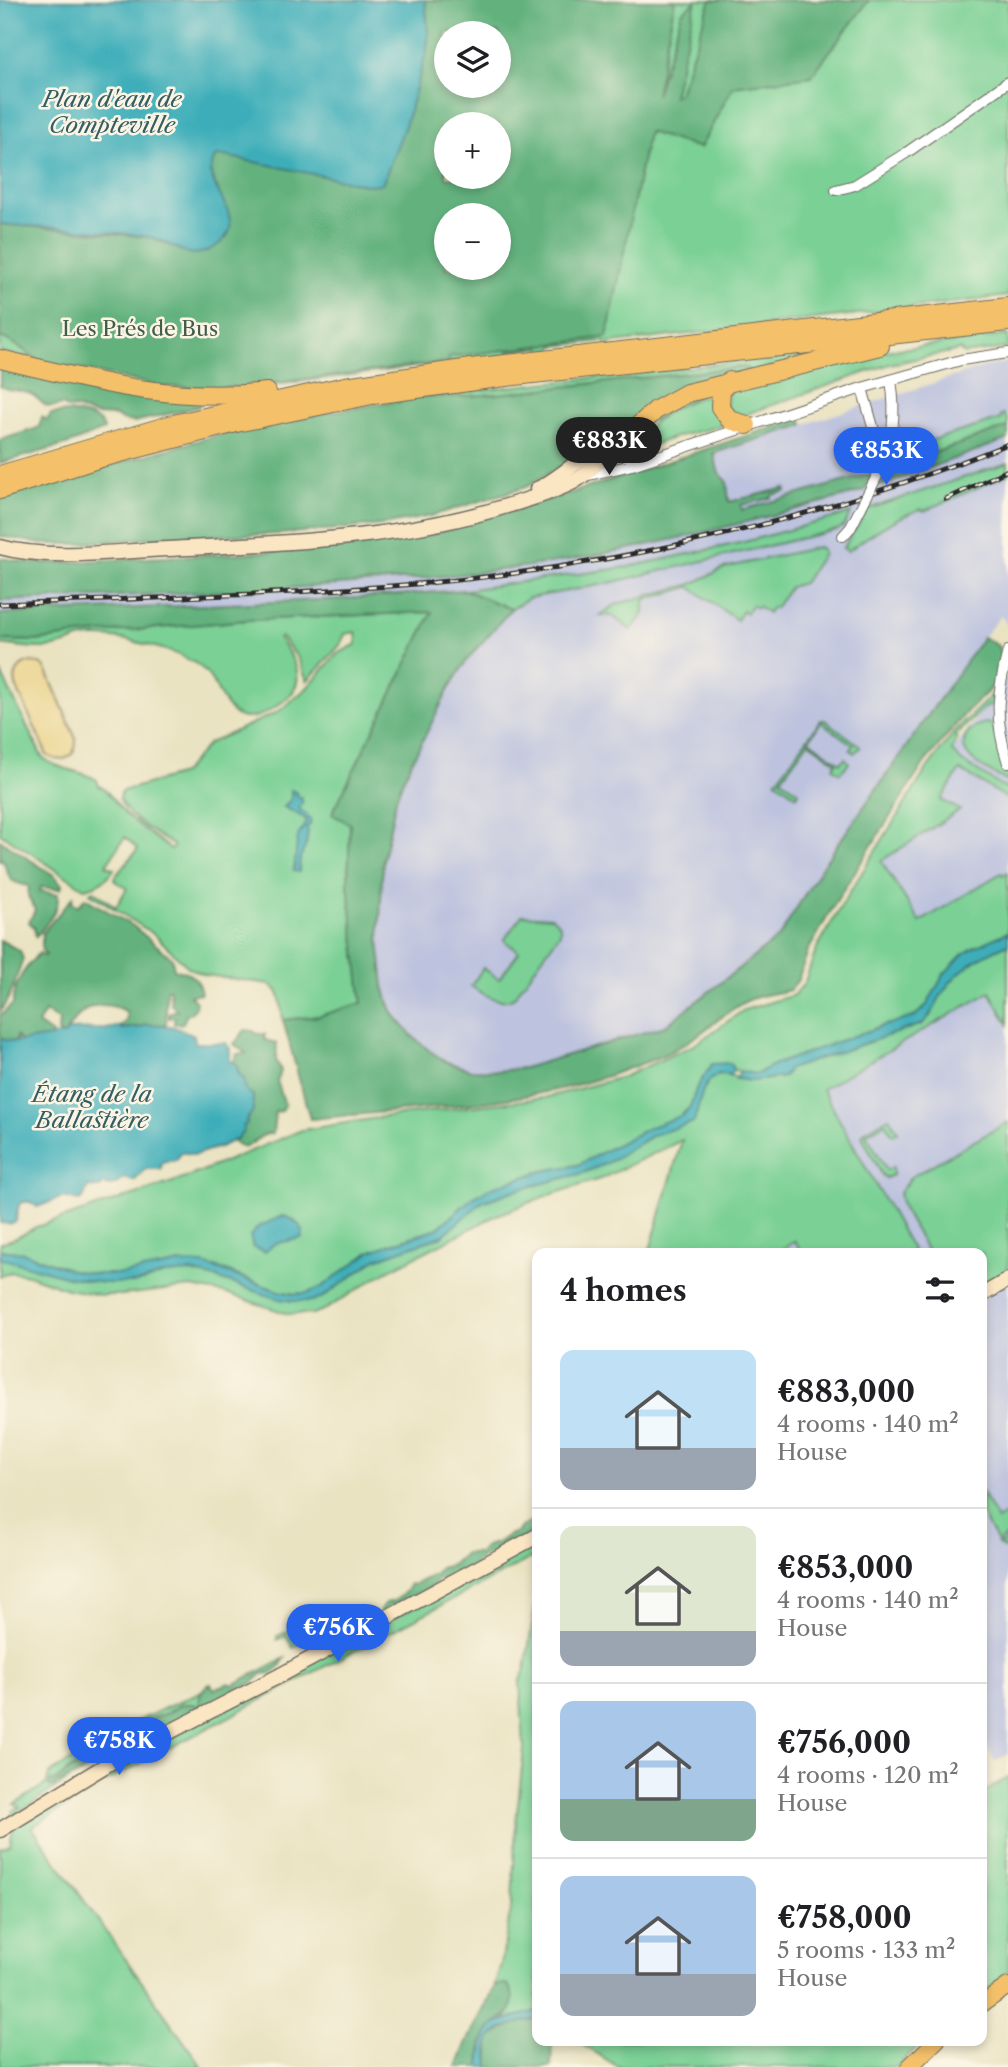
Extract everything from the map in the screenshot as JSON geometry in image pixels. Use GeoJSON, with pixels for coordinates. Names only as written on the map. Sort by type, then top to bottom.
{"type":"FeatureCollection","features":[{"type":"Feature","properties":{"kind":"highway"},"geometry":{"type":"LineString","coordinates":[[0,475],[173,424],[290,397],[447,371],[1008,307]]}},
{"type":"Feature","properties":{"kind":"highway"},"geometry":{"type":"LineString","coordinates":[[611,450],[644,419],[687,393],[878,346],[1008,324]]}},
{"type":"Feature","properties":{"kind":"highway"},"geometry":{"type":"LineString","coordinates":[[0,490],[101,458],[236,423],[372,396],[498,378],[1008,324]]}},
{"type":"Feature","properties":{"kind":"highway"},"geometry":{"type":"LineString","coordinates":[[0,359],[152,393],[224,396],[279,391],[290,397]]}},
{"type":"Feature","properties":{"kind":"highway"},"geometry":{"type":"LineString","coordinates":[[730,381],[721,389],[720,407],[730,419],[747,425]]}},
{"type":"Feature","properties":{"kind":"main road"},"geometry":{"type":"LineString","coordinates":[[987,2001],[1008,1986]]}},
{"type":"Feature","properties":{"kind":"main road"},"geometry":{"type":"LineString","coordinates":[[909,2067],[931,2046]]}},
{"type":"Feature","properties":{"kind":"street"},"geometry":{"type":"LineString","coordinates":[[836,190],[849,188],[865,179],[1008,82]]}},
{"type":"Feature","properties":{"kind":"street"},"geometry":{"type":"LineString","coordinates":[[0,547],[41,553],[122,551],[306,542],[419,527],[487,512],[550,492],[582,477],[632,465],[862,388],[961,360],[1008,352]]}},
{"type":"Feature","properties":{"kind":"street"},"geometry":{"type":"LineString","coordinates":[[843,536],[851,527],[887,457],[895,401],[891,380]]}},
{"type":"Feature","properties":{"kind":"street"},"geometry":{"type":"LineString","coordinates":[[862,388],[872,419],[878,474]]}},
{"type":"Feature","properties":{"kind":"street"},"geometry":{"type":"LineString","coordinates":[[872,419],[894,414]]}},
{"type":"Feature","properties":{"kind":"street"},"geometry":{"type":"LineString","coordinates":[[419,527],[536,489],[559,477],[597,450],[611,450],[630,458],[648,458]]}},
{"type":"Feature","properties":{"kind":"street"},"geometry":{"type":"LineString","coordinates":[[582,477],[611,450]]}},
{"type":"Feature","properties":{"kind":"street"},"geometry":{"type":"LineString","coordinates":[[1008,651],[998,691],[997,711],[1008,763]]}},
{"type":"Feature","properties":{"kind":"street"},"geometry":{"type":"LineString","coordinates":[[987,1292],[1008,1280]]}},
{"type":"Feature","properties":{"kind":"street"},"geometry":{"type":"LineString","coordinates":[[0,1829],[111,1762],[226,1704],[532,1539]]}},
{"type":"Feature","properties":{"kind":"shaded area"},"geometry":{"type":"Polygon","coordinates":[[[1008,362],[1008,427],[888,469],[881,485],[1008,439],[1008,626],[1001,616],[983,637],[821,868],[780,937],[665,1026],[524,1068],[471,1070],[447,1062],[412,1036],[394,1015],[384,986],[379,940],[383,859],[388,829],[404,777],[450,687],[467,660],[511,609],[524,600],[841,528],[851,513],[744,542],[628,567],[465,590],[342,599],[0,614],[0,601],[342,585],[427,578],[509,569],[661,543],[873,473],[742,510],[740,505],[770,498],[785,491],[785,488],[729,502],[727,482],[718,471],[714,453],[984,367],[1008,362]]]}},
{"type":"Feature","properties":{"kind":"shaded area"},"geometry":{"type":"Polygon","coordinates":[[[1008,674],[1008,1754],[995,1762],[987,1745],[987,1248],[690,1248],[830,1104],[822,1089],[990,992],[966,946],[941,962],[873,862],[1008,674]]]}},
{"type":"Feature","properties":{"kind":"green space","name":"Les Prés de Bus"},"geometry":{"type":"Polygon","coordinates":[[[425,0],[675,0],[656,95],[682,12],[696,1],[673,96],[679,93],[711,0],[869,0],[811,76],[733,86],[700,148],[648,132],[607,337],[449,357],[449,362],[241,387],[162,387],[41,361],[0,337],[0,224],[151,237],[176,248],[217,244],[228,235],[229,217],[210,172],[214,158],[224,154],[367,185],[383,182],[405,126],[427,50],[425,0]]]}},
{"type":"Feature","properties":{"kind":"green space"},"geometry":{"type":"Polygon","coordinates":[[[675,0],[711,0],[679,93],[654,105],[675,0]]]}},
{"type":"Feature","properties":{"kind":"green space"},"geometry":{"type":"Polygon","coordinates":[[[869,0],[1008,0],[1008,296],[605,344],[604,341],[554,346],[552,350],[544,351],[540,348],[509,352],[507,355],[237,390],[195,390],[0,352],[0,337],[15,342],[32,357],[293,382],[449,362],[449,357],[606,337],[648,131],[700,148],[733,86],[811,76],[869,0]]]}},
{"type":"Feature","properties":{"kind":"green space"},"geometry":{"type":"Polygon","coordinates":[[[1008,335],[1008,348],[964,354],[960,350],[890,364],[741,416],[726,408],[729,389],[884,351],[1008,335]]]}},
{"type":"Feature","properties":{"kind":"green space"},"geometry":{"type":"Polygon","coordinates":[[[821,353],[745,374],[747,368],[740,367],[497,394],[424,396],[821,353]]]}},
{"type":"Feature","properties":{"kind":"green space"},"geometry":{"type":"Polygon","coordinates":[[[0,365],[200,404],[198,407],[134,422],[116,416],[68,409],[63,405],[49,407],[33,395],[0,386],[0,365]]]}},
{"type":"Feature","properties":{"kind":"green space"},"geometry":{"type":"Polygon","coordinates":[[[744,367],[749,370],[732,376],[611,444],[559,467],[526,487],[431,516],[383,525],[279,534],[167,537],[75,544],[43,544],[0,536],[0,499],[210,437],[329,412],[424,396],[497,394],[744,367]]]}},
{"type":"Feature","properties":{"kind":"green space"},"geometry":{"type":"Polygon","coordinates":[[[712,393],[721,426],[637,450],[624,449],[671,408],[712,393]]]}},
{"type":"Feature","properties":{"kind":"green space"},"geometry":{"type":"Polygon","coordinates":[[[68,412],[99,421],[104,430],[69,444],[0,463],[0,440],[39,427],[42,417],[47,420],[51,414],[68,412]]]}},
{"type":"Feature","properties":{"kind":"green space"},"geometry":{"type":"Polygon","coordinates":[[[1004,414],[1008,427],[888,469],[907,448],[1001,419],[1004,414]]]}},
{"type":"Feature","properties":{"kind":"green space"},"geometry":{"type":"Polygon","coordinates":[[[801,418],[803,425],[714,453],[718,471],[727,482],[729,502],[785,488],[786,491],[772,495],[771,498],[741,505],[742,510],[874,473],[864,491],[642,546],[507,569],[381,582],[0,601],[0,558],[51,563],[335,548],[429,535],[577,491],[801,418]]]}},
{"type":"Feature","properties":{"kind":"green space"},"geometry":{"type":"Polygon","coordinates":[[[1008,427],[1008,439],[880,486],[888,469],[1008,427]]]}},
{"type":"Feature","properties":{"kind":"green space"},"geometry":{"type":"Polygon","coordinates":[[[1008,463],[1008,474],[924,511],[921,509],[901,517],[848,551],[843,548],[868,509],[1008,463]]]}},
{"type":"Feature","properties":{"kind":"green space"},"geometry":{"type":"Polygon","coordinates":[[[851,513],[843,527],[837,530],[605,584],[529,598],[511,609],[465,590],[628,567],[744,542],[851,513]]]}},
{"type":"Feature","properties":{"kind":"green space"},"geometry":{"type":"Polygon","coordinates":[[[818,547],[823,554],[803,583],[790,587],[775,608],[772,607],[768,613],[752,605],[746,613],[743,611],[737,620],[690,587],[644,600],[644,614],[631,630],[612,616],[600,615],[617,604],[692,584],[724,568],[818,547]]]}},
{"type":"Feature","properties":{"kind":"green space"},"geometry":{"type":"Polygon","coordinates":[[[465,590],[511,609],[467,660],[450,687],[404,777],[396,799],[383,859],[379,940],[384,986],[394,1015],[412,1036],[430,1051],[447,1062],[471,1070],[524,1068],[665,1026],[779,937],[821,868],[983,637],[998,646],[1001,655],[995,685],[968,710],[925,762],[837,900],[808,951],[798,980],[790,990],[749,1000],[676,1049],[642,1064],[587,1082],[469,1104],[310,1119],[283,1020],[319,1016],[362,1003],[348,884],[350,824],[332,814],[432,612],[249,620],[36,641],[0,640],[0,614],[342,599],[465,590]]]}},
{"type":"Feature","properties":{"kind":"green space"},"geometry":{"type":"Polygon","coordinates":[[[433,612],[332,814],[350,824],[348,884],[362,1003],[319,1016],[283,1020],[280,998],[269,984],[206,975],[189,968],[155,935],[90,893],[94,891],[116,907],[127,888],[114,878],[138,849],[125,837],[106,865],[114,869],[111,873],[101,882],[84,888],[0,833],[0,671],[42,757],[55,765],[97,780],[98,786],[104,788],[126,815],[171,850],[174,846],[143,825],[123,806],[119,798],[122,791],[182,774],[209,743],[278,712],[307,688],[337,654],[357,644],[356,632],[345,634],[341,644],[307,681],[298,658],[281,637],[279,639],[297,670],[296,687],[288,698],[272,709],[256,717],[244,718],[234,714],[227,706],[207,674],[198,665],[164,650],[103,637],[79,639],[41,648],[0,644],[0,640],[36,641],[249,620],[433,612]]]}},
{"type":"Feature","properties":{"kind":"green space"},"geometry":{"type":"Polygon","coordinates":[[[992,695],[993,703],[955,736],[957,738],[952,751],[961,761],[1008,790],[1008,799],[960,770],[941,800],[960,810],[881,861],[920,922],[1001,873],[1003,875],[1008,872],[1008,932],[962,955],[944,974],[927,1005],[914,1017],[773,1065],[757,1074],[733,1070],[730,1063],[697,1087],[690,1107],[680,1116],[578,1165],[542,1171],[492,1187],[471,1199],[438,1228],[371,1251],[322,1287],[308,1293],[278,1291],[216,1267],[182,1263],[122,1274],[96,1274],[71,1270],[24,1253],[0,1250],[0,1243],[36,1227],[185,1178],[302,1130],[383,1117],[544,1098],[623,1077],[694,1045],[744,1010],[794,995],[804,984],[817,948],[846,898],[928,767],[956,730],[992,695]]]}},
{"type":"Feature","properties":{"kind":"green space"},"geometry":{"type":"Polygon","coordinates":[[[821,720],[825,720],[860,748],[854,753],[850,750],[853,745],[821,722],[809,740],[840,763],[845,758],[849,763],[840,773],[833,768],[836,762],[808,742],[781,779],[799,792],[797,796],[776,781],[821,720]]]}},
{"type":"Feature","properties":{"kind":"green space"},"geometry":{"type":"Polygon","coordinates":[[[985,723],[993,727],[1008,782],[977,764],[966,751],[966,736],[974,727],[985,723]]]}},
{"type":"Feature","properties":{"kind":"green space"},"geometry":{"type":"Polygon","coordinates":[[[0,840],[55,876],[62,885],[61,889],[41,887],[40,891],[58,894],[58,900],[51,917],[36,937],[34,927],[29,922],[35,910],[28,896],[29,886],[13,881],[9,876],[3,860],[0,861],[0,840]]]}},
{"type":"Feature","properties":{"kind":"green space"},"geometry":{"type":"Polygon","coordinates":[[[73,897],[72,904],[79,905],[85,898],[133,926],[172,958],[174,970],[186,972],[197,980],[201,993],[190,995],[196,1002],[194,1010],[186,1016],[183,1023],[174,1024],[175,1017],[169,1018],[169,1013],[177,1010],[171,1004],[168,989],[166,1024],[120,1029],[127,1019],[126,1011],[97,1005],[82,1012],[64,1035],[58,1033],[59,1020],[45,1012],[38,1024],[52,1034],[52,1038],[21,1042],[16,1036],[16,1042],[0,1039],[0,1016],[13,1004],[20,978],[37,955],[46,955],[42,950],[42,933],[73,897]]]}},
{"type":"Feature","properties":{"kind":"green space"},"geometry":{"type":"Polygon","coordinates":[[[522,915],[552,917],[560,925],[560,933],[514,997],[498,1000],[471,986],[483,968],[499,979],[519,952],[504,940],[522,915]]]}},
{"type":"Feature","properties":{"kind":"green space"},"geometry":{"type":"Polygon","coordinates":[[[0,940],[20,951],[23,959],[10,995],[0,1012],[0,940]]]}},
{"type":"Feature","properties":{"kind":"green space"},"geometry":{"type":"Polygon","coordinates":[[[1008,944],[1008,1024],[990,992],[822,1089],[911,1248],[799,1248],[795,1241],[784,1248],[650,1248],[682,1140],[600,1179],[495,1216],[387,1271],[326,1309],[313,1314],[288,1314],[229,1294],[191,1287],[101,1295],[67,1289],[28,1275],[12,1272],[0,1276],[0,1258],[82,1280],[110,1283],[136,1283],[165,1274],[191,1272],[292,1301],[311,1301],[323,1297],[376,1259],[442,1236],[482,1202],[583,1173],[607,1163],[653,1135],[694,1122],[702,1092],[716,1075],[726,1074],[754,1081],[783,1077],[789,1069],[916,1026],[930,1016],[941,994],[957,973],[977,958],[1008,944]]]}},
{"type":"Feature","properties":{"kind":"green space"},"geometry":{"type":"Polygon","coordinates":[[[245,1030],[265,1034],[265,1040],[277,1043],[276,1060],[281,1071],[277,1081],[285,1105],[282,1111],[275,1112],[273,1133],[242,1146],[232,1141],[244,1131],[243,1126],[247,1124],[246,1120],[253,1111],[253,1095],[246,1091],[244,1079],[238,1073],[237,1065],[233,1063],[237,1054],[246,1053],[234,1044],[245,1030]]]}},
{"type":"Feature","properties":{"kind":"green space"},"geometry":{"type":"Polygon","coordinates":[[[889,1117],[898,1132],[893,1135],[885,1123],[866,1134],[887,1170],[893,1167],[893,1175],[886,1178],[862,1136],[864,1132],[889,1117]]]}},
{"type":"Feature","properties":{"kind":"green space"},"geometry":{"type":"Polygon","coordinates":[[[1008,1122],[1008,1275],[987,1286],[987,1248],[925,1248],[902,1207],[899,1193],[911,1177],[1008,1122]]]}},
{"type":"Feature","properties":{"kind":"green space"},"geometry":{"type":"Polygon","coordinates":[[[987,1502],[997,1520],[1008,1514],[1008,1536],[999,1541],[1001,1544],[1008,1540],[1008,1549],[999,1546],[987,1524],[987,1502]]]}},
{"type":"Feature","properties":{"kind":"green space"},"geometry":{"type":"Polygon","coordinates":[[[532,1522],[532,1532],[524,1537],[501,1544],[499,1550],[481,1558],[474,1566],[443,1580],[437,1580],[426,1591],[398,1604],[387,1614],[380,1611],[385,1603],[400,1597],[410,1584],[436,1574],[440,1568],[452,1565],[465,1553],[479,1553],[486,1546],[517,1533],[521,1527],[532,1522]]]}},
{"type":"Feature","properties":{"kind":"green space"},"geometry":{"type":"Polygon","coordinates":[[[532,1544],[532,1558],[107,1781],[32,1827],[202,2067],[0,2067],[0,1849],[10,1845],[13,1828],[101,1773],[532,1544]]]}},
{"type":"Feature","properties":{"kind":"green space"},"geometry":{"type":"Polygon","coordinates":[[[317,1615],[330,1618],[362,1616],[359,1618],[363,1623],[348,1631],[345,1622],[342,1629],[322,1630],[316,1638],[314,1636],[293,1648],[286,1636],[277,1640],[277,1636],[308,1623],[317,1615]]]}},
{"type":"Feature","properties":{"kind":"green space"},"geometry":{"type":"Polygon","coordinates":[[[532,1626],[532,2012],[501,2021],[508,2016],[512,2006],[511,1988],[502,1984],[494,1988],[502,1960],[512,1901],[516,1823],[524,1748],[520,1683],[532,1626]]]}},
{"type":"Feature","properties":{"kind":"green space"},"geometry":{"type":"Polygon","coordinates":[[[285,1658],[273,1673],[262,1674],[251,1684],[231,1691],[231,1694],[207,1705],[200,1705],[201,1692],[208,1685],[211,1684],[214,1689],[229,1683],[233,1685],[285,1658]]]}},
{"type":"Feature","properties":{"kind":"green space"},"geometry":{"type":"Polygon","coordinates":[[[202,1691],[201,1694],[215,1701],[189,1717],[194,1704],[181,1704],[168,1713],[137,1723],[86,1764],[67,1770],[63,1778],[55,1782],[68,1780],[11,1817],[13,1811],[20,1807],[15,1804],[46,1784],[50,1773],[135,1722],[202,1691]]]}},
{"type":"Feature","properties":{"kind":"green space"},"geometry":{"type":"Polygon","coordinates":[[[181,1704],[194,1704],[199,1707],[178,1724],[113,1752],[97,1764],[56,1783],[54,1787],[49,1786],[50,1781],[86,1764],[91,1757],[133,1729],[135,1724],[168,1713],[181,1704]]]}},
{"type":"Feature","properties":{"kind":"green space"},"geometry":{"type":"Polygon","coordinates":[[[1008,1777],[1008,1974],[987,1990],[987,1791],[1008,1777]]]}},
{"type":"Feature","properties":{"kind":"green space"},"geometry":{"type":"Polygon","coordinates":[[[507,1984],[512,1994],[510,2012],[490,2028],[481,2043],[480,2067],[457,2067],[494,1988],[507,1984]]]}},
{"type":"Feature","properties":{"kind":"green space"},"geometry":{"type":"Polygon","coordinates":[[[532,2019],[532,2046],[552,2046],[551,2067],[489,2067],[489,2038],[511,2025],[532,2019]]]}},
{"type":"Feature","properties":{"kind":"green space"},"geometry":{"type":"Polygon","coordinates":[[[584,2046],[918,2046],[897,2067],[619,2067],[584,2046]]]}},
{"type":"Feature","properties":{"kind":"sand"},"geometry":{"type":"Polygon","coordinates":[[[32,662],[46,669],[76,739],[74,750],[68,758],[58,759],[47,755],[16,686],[15,677],[18,670],[32,662]]]}},
{"type":"Feature","properties":{"kind":"water","name":"Plan d'eau de Compteville"},"geometry":{"type":"Polygon","coordinates":[[[0,0],[425,0],[427,50],[405,126],[383,182],[367,185],[220,155],[214,158],[210,172],[230,218],[229,232],[214,247],[194,254],[149,237],[93,230],[0,224],[0,0]]]}},
{"type":"Feature","properties":{"kind":"water"},"geometry":{"type":"Polygon","coordinates":[[[291,790],[297,793],[298,797],[302,797],[299,808],[309,816],[310,821],[306,828],[306,845],[300,858],[299,872],[293,871],[299,834],[306,819],[284,807],[291,799],[291,790]]]}},
{"type":"Feature","properties":{"kind":"water"},"geometry":{"type":"Polygon","coordinates":[[[1008,932],[1008,944],[964,969],[943,992],[922,1024],[789,1069],[783,1077],[752,1081],[736,1079],[740,1072],[757,1074],[773,1065],[914,1017],[927,1005],[944,974],[962,955],[1008,932]]]}},
{"type":"Feature","properties":{"kind":"water","name":"Étang de la Ballastière"},"geometry":{"type":"Polygon","coordinates":[[[145,1024],[165,1025],[182,1030],[194,1035],[195,1043],[226,1043],[230,1049],[230,1061],[237,1065],[246,1091],[253,1095],[253,1111],[246,1120],[247,1124],[243,1126],[244,1130],[237,1139],[222,1146],[194,1155],[182,1152],[176,1160],[162,1162],[161,1169],[146,1169],[134,1181],[124,1178],[113,1185],[88,1187],[83,1199],[79,1201],[63,1197],[37,1207],[31,1202],[19,1204],[16,1221],[10,1224],[0,1223],[0,1039],[16,1042],[64,1035],[69,1030],[122,1026],[121,1029],[142,1027],[145,1024]]]}},
{"type":"Feature","properties":{"kind":"water"},"geometry":{"type":"Polygon","coordinates":[[[731,1063],[733,1070],[730,1075],[719,1074],[709,1081],[703,1090],[694,1122],[653,1135],[607,1163],[583,1173],[482,1202],[442,1236],[376,1259],[323,1297],[312,1301],[279,1299],[191,1272],[165,1274],[136,1283],[103,1283],[68,1277],[0,1258],[0,1250],[24,1253],[71,1270],[96,1274],[122,1274],[181,1263],[204,1264],[278,1291],[308,1293],[322,1287],[371,1251],[438,1228],[471,1199],[492,1187],[543,1171],[578,1165],[648,1128],[683,1115],[690,1107],[697,1087],[712,1064],[731,1063]]]}},
{"type":"Feature","properties":{"kind":"water"},"geometry":{"type":"Polygon","coordinates":[[[282,1216],[299,1225],[303,1231],[302,1238],[274,1244],[265,1252],[253,1247],[250,1236],[258,1227],[282,1216]]]}},
{"type":"Feature","properties":{"kind":"water"},"geometry":{"type":"Polygon","coordinates":[[[532,2012],[532,2019],[508,2026],[490,2038],[489,2067],[480,2067],[488,2031],[501,2021],[532,2012]]]}},
{"type":"Feature","properties":{"kind":"railway"},"geometry":{"type":"LineString","coordinates":[[0,604],[375,587],[502,575],[576,564],[650,551],[796,516],[868,494],[1008,444]]}},
{"type":"Feature","properties":{"kind":"railway"},"geometry":{"type":"LineString","coordinates":[[946,499],[1008,470]]}}]}
